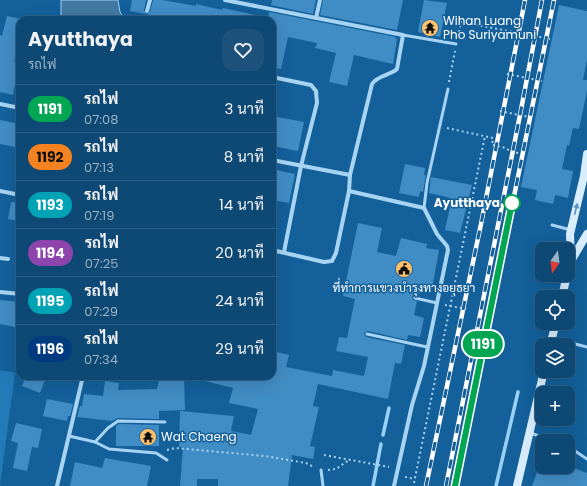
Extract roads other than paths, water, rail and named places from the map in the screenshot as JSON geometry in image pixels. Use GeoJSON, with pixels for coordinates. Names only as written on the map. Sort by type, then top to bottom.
{"type":"FeatureCollection","features":[{"type":"Feature","properties":{"kind":"main road"},"geometry":{"type":"LineString","coordinates":[[571,242],[571,230],[584,176],[587,154]]}},
{"type":"Feature","properties":{"kind":"main road"},"geometry":{"type":"LineString","coordinates":[[575,254],[587,234]]}},
{"type":"Feature","properties":{"kind":"main road"},"geometry":{"type":"LineString","coordinates":[[517,486],[542,378]]}},
{"type":"Feature","properties":{"kind":"street"},"geometry":{"type":"LineString","coordinates":[[147,11],[150,0]]}},
{"type":"Feature","properties":{"kind":"street"},"geometry":{"type":"LineString","coordinates":[[225,0],[403,34],[397,69],[376,79],[372,84],[350,175],[349,192],[336,253],[332,261],[324,262],[276,251]]}},
{"type":"Feature","properties":{"kind":"street"},"geometry":{"type":"LineString","coordinates":[[316,18],[320,0]]}},
{"type":"Feature","properties":{"kind":"street"},"geometry":{"type":"LineString","coordinates":[[276,78],[311,85],[316,91],[317,103],[301,166],[284,252]]}},
{"type":"Feature","properties":{"kind":"street"},"geometry":{"type":"LineString","coordinates":[[0,104],[16,107]]}},
{"type":"Feature","properties":{"kind":"street"},"geometry":{"type":"LineString","coordinates":[[276,161],[350,175]]}},
{"type":"Feature","properties":{"kind":"street"},"geometry":{"type":"LineString","coordinates":[[0,191],[16,194]]}},
{"type":"Feature","properties":{"kind":"street"},"geometry":{"type":"LineString","coordinates":[[349,192],[424,208],[437,234],[447,246],[448,250],[424,366],[412,405],[394,486]]}},
{"type":"Feature","properties":{"kind":"street"},"geometry":{"type":"LineString","coordinates":[[0,258],[8,259]]}},
{"type":"Feature","properties":{"kind":"street"},"geometry":{"type":"LineString","coordinates":[[0,292],[16,294]]}},
{"type":"Feature","properties":{"kind":"street"},"geometry":{"type":"LineString","coordinates":[[58,486],[82,380]]}},
{"type":"Feature","properties":{"kind":"lane"},"geometry":{"type":"LineString","coordinates":[[403,34],[456,44]]}},
{"type":"Feature","properties":{"kind":"lane"},"geometry":{"type":"LineString","coordinates":[[424,208],[427,184],[448,89]]}},
{"type":"Feature","properties":{"kind":"lane"},"geometry":{"type":"LineString","coordinates":[[552,226],[571,230]]}},
{"type":"Feature","properties":{"kind":"lane"},"geometry":{"type":"LineString","coordinates":[[415,298],[437,303]]}},
{"type":"Feature","properties":{"kind":"lane"},"geometry":{"type":"LineString","coordinates":[[367,334],[427,347]]}},
{"type":"Feature","properties":{"kind":"lane"},"geometry":{"type":"LineString","coordinates":[[575,345],[587,347]]}},
{"type":"Feature","properties":{"kind":"lane"},"geometry":{"type":"LineString","coordinates":[[95,442],[108,428],[118,421],[165,422]]}},
{"type":"Feature","properties":{"kind":"lane"},"geometry":{"type":"LineString","coordinates":[[529,432],[535,434]]}},
{"type":"Feature","properties":{"kind":"lane"},"geometry":{"type":"LineString","coordinates":[[69,436],[95,442],[109,449],[156,452],[168,460]]}},
{"type":"Feature","properties":{"kind":"lane"},"geometry":{"type":"LineString","coordinates":[[575,451],[587,459]]}},
{"type":"Feature","properties":{"kind":"lane"},"geometry":{"type":"LineString","coordinates":[[321,470],[323,486]]}},
{"type":"Feature","properties":{"kind":"waterway"},"geometry":{"type":"LineString","coordinates":[[496,486],[518,392]]}},
{"type":"Feature","properties":{"kind":"waterway"},"geometry":{"type":"LineString","coordinates":[[383,435],[389,408]]}},
{"type":"Feature","properties":{"kind":"waterway"},"geometry":{"type":"LineString","coordinates":[[373,486],[381,444]]}},
{"type":"Feature","properties":{"kind":"railway"},"geometry":{"type":"LineString","coordinates":[[426,486],[481,224],[525,0]]}},
{"type":"Feature","properties":{"kind":"railway"},"geometry":{"type":"LineString","coordinates":[[446,486],[542,0]]}},
{"type":"Feature","properties":{"kind":"railway"},"geometry":{"type":"LineString","coordinates":[[455,486],[554,0]]}},
{"type":"Feature","properties":{"kind":"train","name":"1191"},"geometry":{"type":"LineString","coordinates":[[455,486],[512,203]]}},
{"type":"Feature","properties":{"kind":"place","name":"Wihan Luang Pho Suriyamuni"},"geometry":{"type":"Point","coordinates":[430,28]}},
{"type":"Feature","properties":{"kind":"place","name":"Ayutthaya"},"geometry":{"type":"Point","coordinates":[512,203]}},
{"type":"Feature","properties":{"kind":"place","name":"ที่ทำการแขวงบำรุงทางอยุธยา"},"geometry":{"type":"Point","coordinates":[404,269]}},
{"type":"Feature","properties":{"kind":"place","name":"Wat Chaeng"},"geometry":{"type":"Point","coordinates":[148,437]}}]}
